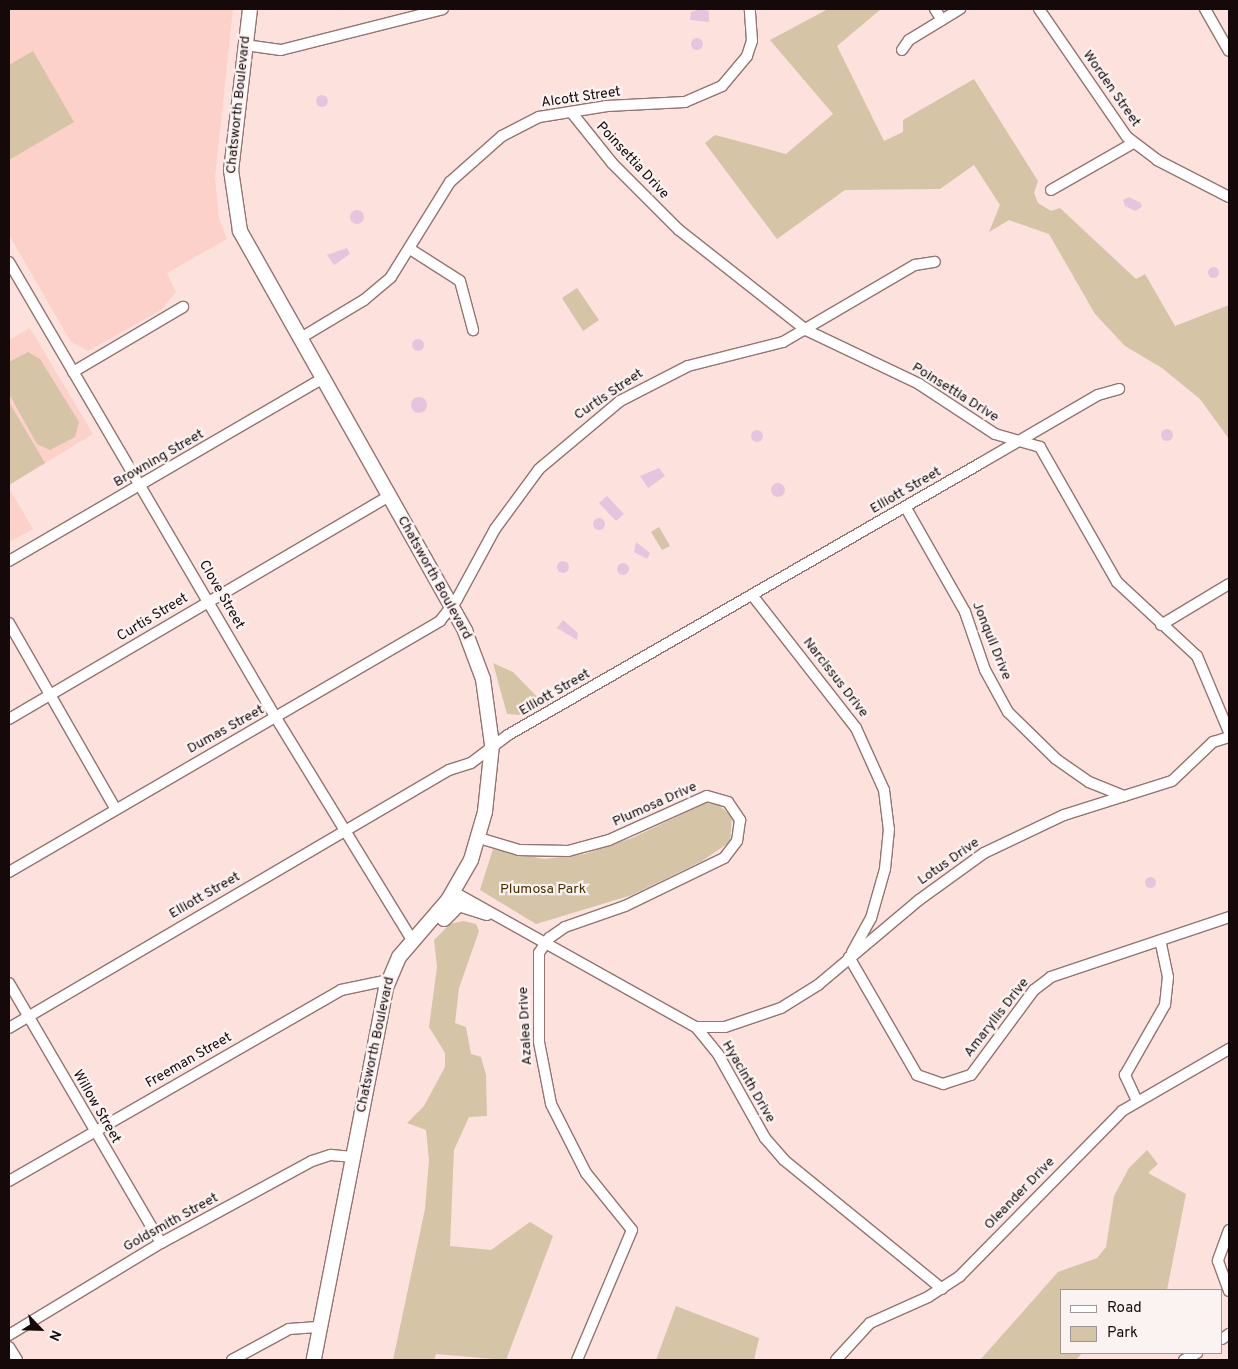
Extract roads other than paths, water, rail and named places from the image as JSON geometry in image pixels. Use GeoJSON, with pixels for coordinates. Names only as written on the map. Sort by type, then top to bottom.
{"type":"FeatureCollection","features":[{"type":"Feature","properties":{"kind":"main road","name":"Chatsworth Boulevard"},"geometry":{"type":"LineString","coordinates":[[250,9],[231,163],[232,195],[246,245],[453,607],[480,667],[492,745],[479,838],[454,892],[412,940],[388,980],[314,1360]]}},
{"type":"Feature","properties":{"kind":"main road"},"geometry":{"type":"LineString","coordinates":[[424,928],[440,923],[459,904],[487,913]]}},
{"type":"Feature","properties":{"kind":"street"},"geometry":{"type":"LineString","coordinates":[[245,45],[281,50],[443,9]]}},
{"type":"Feature","properties":{"kind":"street","name":"Alcott Street"},"geometry":{"type":"LineString","coordinates":[[299,339],[377,290],[410,249],[450,182],[478,154],[533,120],[607,106],[672,105],[704,96],[722,86],[740,68],[752,41],[750,9]]}},
{"type":"Feature","properties":{"kind":"street"},"geometry":{"type":"LineString","coordinates":[[935,9],[942,20]]}},
{"type":"Feature","properties":{"kind":"street"},"geometry":{"type":"LineString","coordinates":[[902,50],[909,40],[960,9]]}},
{"type":"Feature","properties":{"kind":"street","name":"Worden Street"},"geometry":{"type":"LineString","coordinates":[[1039,9],[1133,143],[1229,197]]}},
{"type":"Feature","properties":{"kind":"street"},"geometry":{"type":"LineString","coordinates":[[1205,9],[1229,51]]}},
{"type":"Feature","properties":{"kind":"street","name":"Poinsettia Drive"},"geometry":{"type":"LineString","coordinates":[[572,114],[612,163],[679,230],[806,330],[919,384],[995,434],[1040,447],[1117,582],[1161,625],[1197,656],[1229,732]]}},
{"type":"Feature","properties":{"kind":"street"},"geometry":{"type":"LineString","coordinates":[[1051,190],[1133,143]]}},
{"type":"Feature","properties":{"kind":"street"},"geometry":{"type":"LineString","coordinates":[[410,249],[460,281],[473,330]]}},
{"type":"Feature","properties":{"kind":"street","name":"Clove Street"},"geometry":{"type":"LineString","coordinates":[[9,262],[276,718],[412,940]]}},
{"type":"Feature","properties":{"kind":"street","name":"Curtis Street"},"geometry":{"type":"LineString","coordinates":[[453,607],[509,507],[549,458],[577,432],[665,376],[720,355],[780,343],[806,330],[915,265],[935,262]]}},
{"type":"Feature","properties":{"kind":"street"},"geometry":{"type":"LineString","coordinates":[[73,372],[183,307]]}},
{"type":"Feature","properties":{"kind":"street","name":"Browning Street"},"geometry":{"type":"LineString","coordinates":[[9,562],[322,379]]}},
{"type":"Feature","properties":{"kind":"street","name":"Elliott Street"},"geometry":{"type":"LineString","coordinates":[[9,1028],[448,770],[471,763],[492,745],[906,508],[1019,440],[1098,395],[1118,389]]}},
{"type":"Feature","properties":{"kind":"street","name":"Curtis Street"},"geometry":{"type":"LineString","coordinates":[[9,719],[389,496]]}},
{"type":"Feature","properties":{"kind":"street","name":"Jonquil Drive"},"geometry":{"type":"LineString","coordinates":[[906,508],[966,612],[985,670],[1008,712],[1056,760],[1089,782],[1124,796]]}},
{"type":"Feature","properties":{"kind":"street"},"geometry":{"type":"LineString","coordinates":[[1161,625],[1229,584]]}},
{"type":"Feature","properties":{"kind":"street","name":"Narcissus Drive"},"geometry":{"type":"LineString","coordinates":[[752,595],[856,728],[884,790],[889,829],[883,883],[849,957]]}},
{"type":"Feature","properties":{"kind":"street","name":"Dumas Street"},"geometry":{"type":"LineString","coordinates":[[9,872],[115,808],[276,718],[440,621],[453,607]]}},
{"type":"Feature","properties":{"kind":"street"},"geometry":{"type":"LineString","coordinates":[[9,623],[52,694],[115,808]]}},
{"type":"Feature","properties":{"kind":"street","name":"Lotus Drive"},"geometry":{"type":"LineString","coordinates":[[696,1027],[725,1027],[781,1008],[984,853],[1031,828],[1177,778],[1213,742],[1229,736]]}},
{"type":"Feature","properties":{"kind":"street","name":"Plumosa Drive"},"geometry":{"type":"LineString","coordinates":[[479,838],[519,850],[557,852],[609,840],[703,796],[722,799],[738,812],[738,841],[724,858],[633,902],[565,926],[544,945]]}},
{"type":"Feature","properties":{"kind":"street","name":"Hyacinth Drive"},"geometry":{"type":"LineString","coordinates":[[454,892],[544,945],[696,1027],[718,1054],[765,1138],[784,1160],[942,1289]]}},
{"type":"Feature","properties":{"kind":"street","name":"Amaryllis Drive"},"geometry":{"type":"LineString","coordinates":[[849,957],[917,1075],[942,1084],[970,1075],[1034,990],[1051,977],[1160,944],[1229,917]]}},
{"type":"Feature","properties":{"kind":"street"},"geometry":{"type":"LineString","coordinates":[[1137,1100],[1125,1075],[1165,1005],[1168,977],[1160,944]]}},
{"type":"Feature","properties":{"kind":"street","name":"Azalea Drive"},"geometry":{"type":"LineString","coordinates":[[544,945],[537,964],[538,1023],[547,1092],[576,1157],[632,1230],[577,1360]]}},
{"type":"Feature","properties":{"kind":"street","name":"Freeman Street"},"geometry":{"type":"LineString","coordinates":[[9,1181],[341,990],[388,980]]}},
{"type":"Feature","properties":{"kind":"street","name":"Willow Street"},"geometry":{"type":"LineString","coordinates":[[9,983],[161,1243]]}},
{"type":"Feature","properties":{"kind":"street","name":"Oleander Drive"},"geometry":{"type":"LineString","coordinates":[[836,1360],[870,1323],[942,1289],[1108,1123],[1137,1100],[1229,1049]]}},
{"type":"Feature","properties":{"kind":"street","name":"Goldsmith Street"},"geometry":{"type":"LineString","coordinates":[[9,1335],[161,1243],[317,1158],[353,1157]]}},
{"type":"Feature","properties":{"kind":"street"},"geometry":{"type":"LineString","coordinates":[[1229,1230],[1218,1261],[1229,1291]]}},
{"type":"Feature","properties":{"kind":"street"},"geometry":{"type":"LineString","coordinates":[[232,1360],[282,1332],[303,1325],[320,1327]]}},
{"type":"Feature","properties":{"kind":"street"},"geometry":{"type":"LineString","coordinates":[[9,1347],[17,1360]]}},
{"type":"Feature","properties":{"kind":"street"},"geometry":{"type":"LineString","coordinates":[[1184,1360],[1195,1354]]}},
{"type":"Feature","properties":{"kind":"park label","name":"Plumosa Park"},"geometry":{"type":"Point","coordinates":[543,890]}}]}
